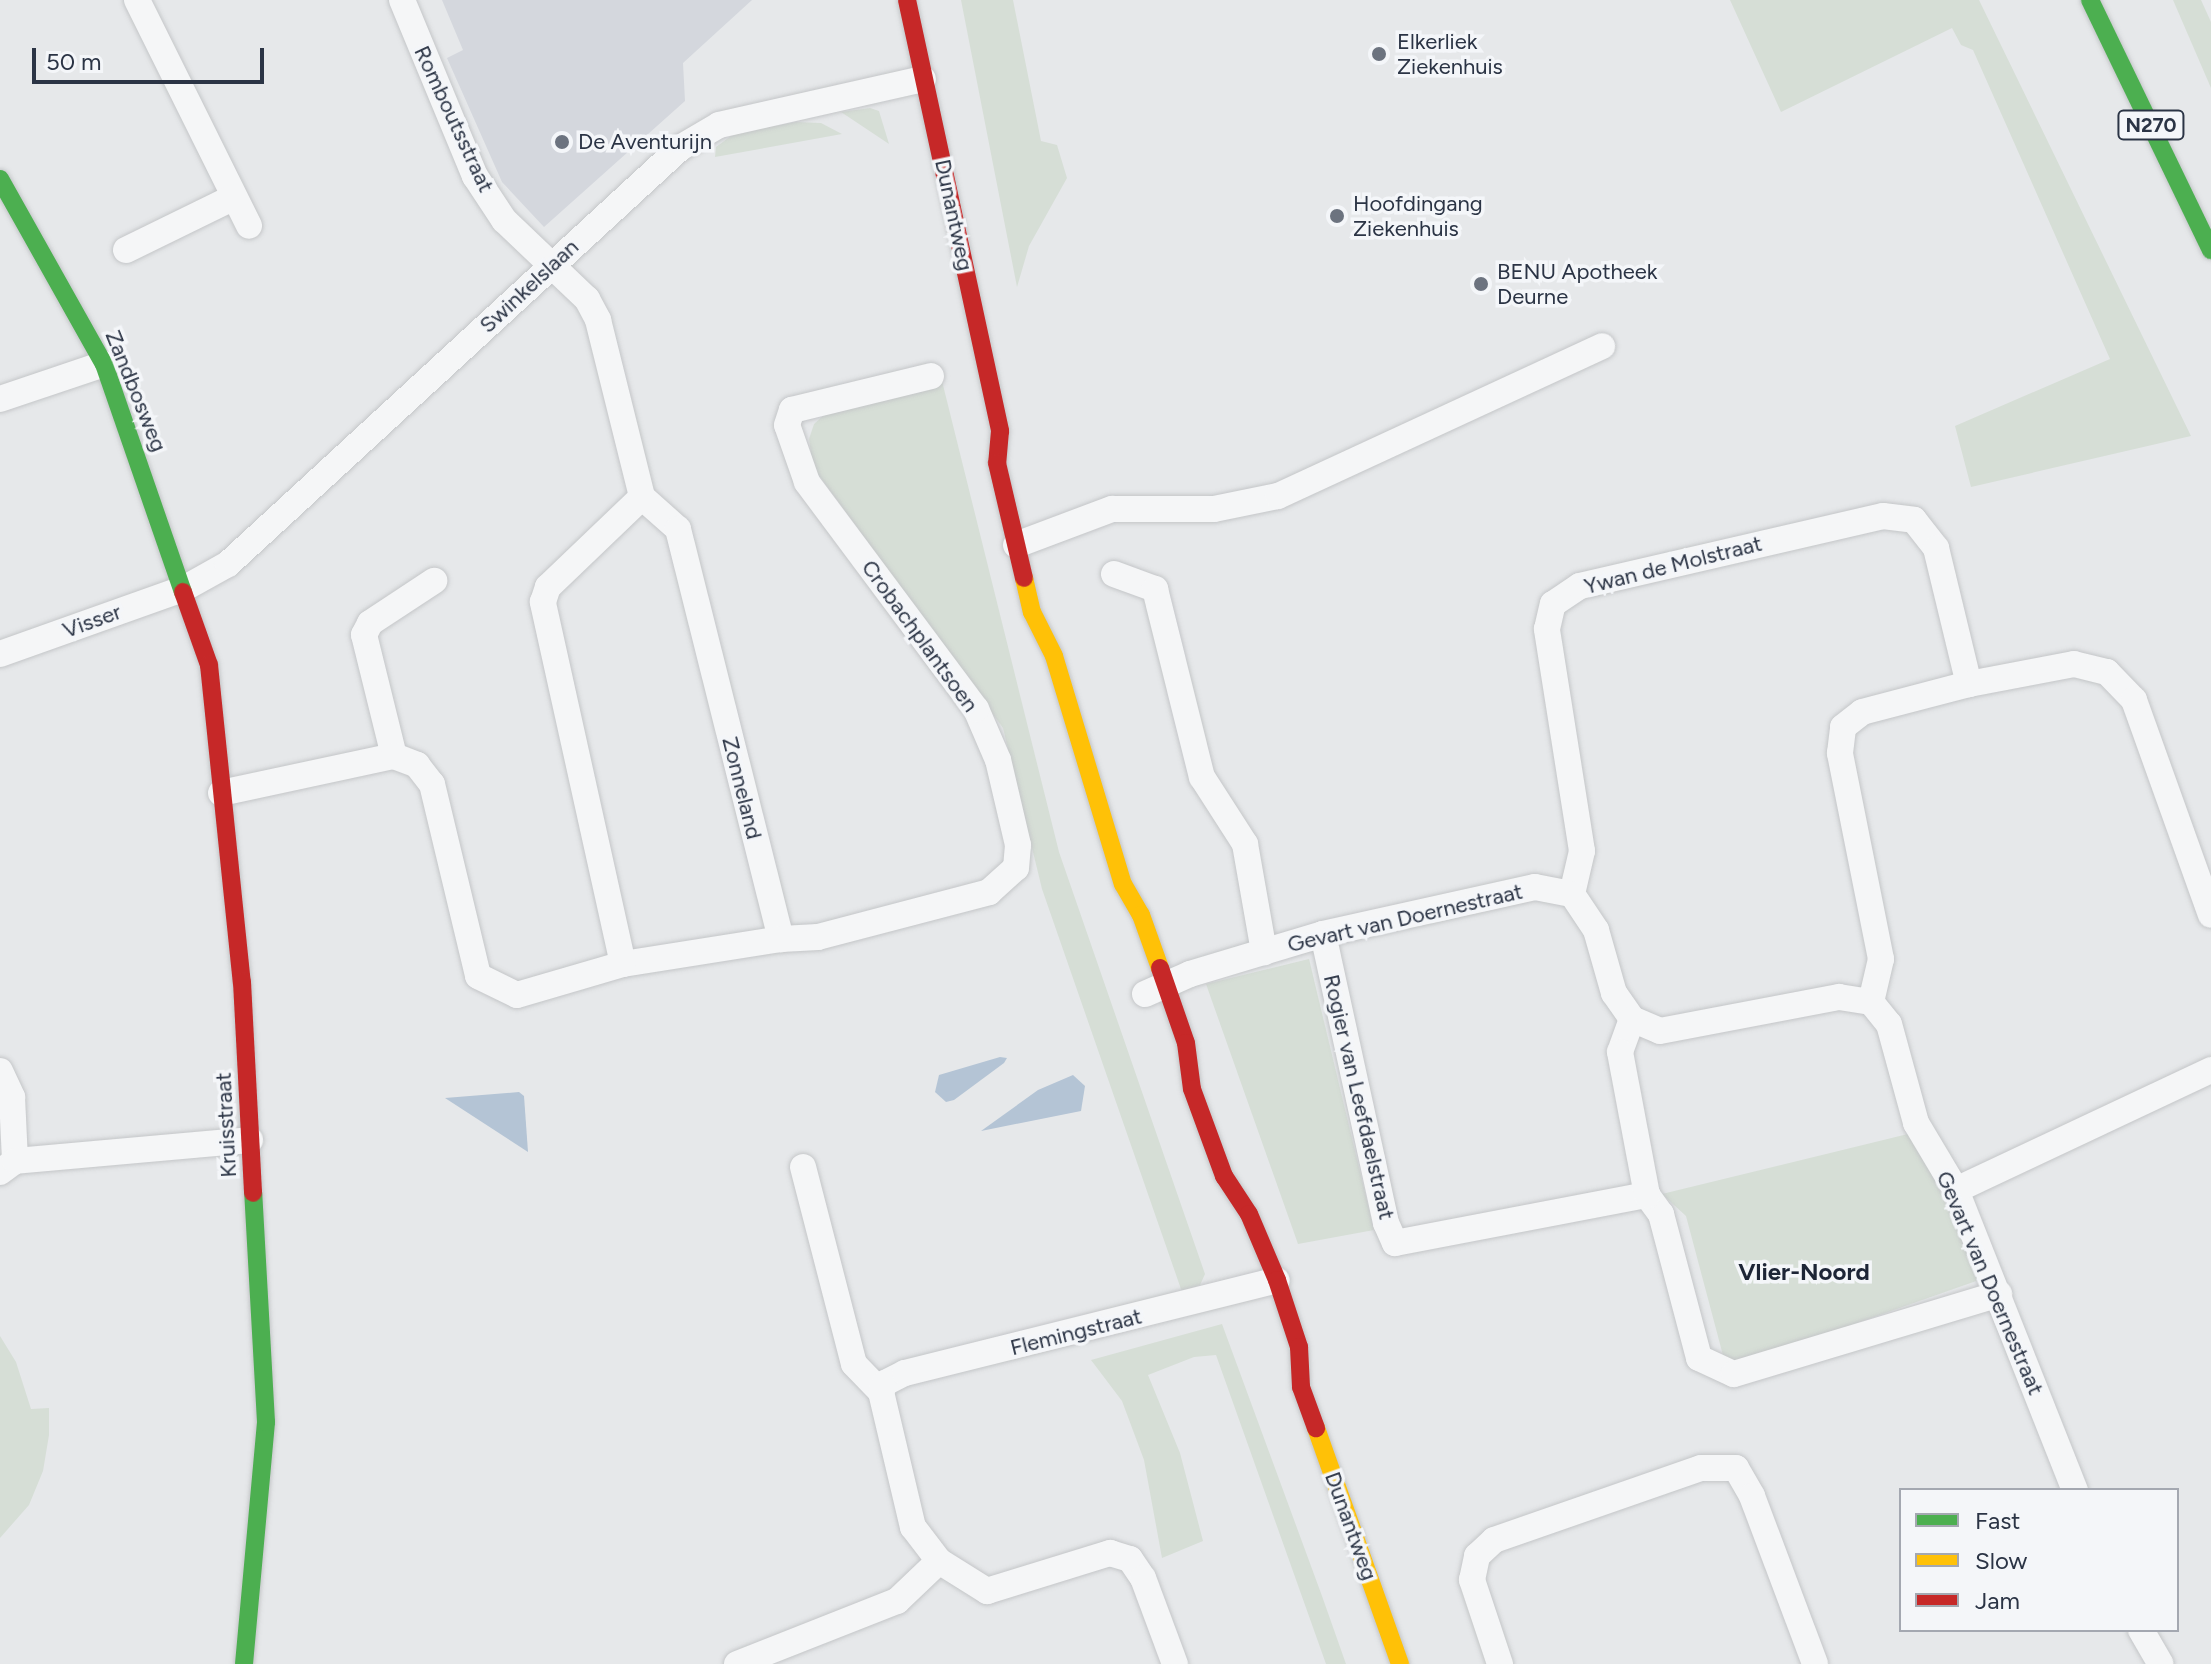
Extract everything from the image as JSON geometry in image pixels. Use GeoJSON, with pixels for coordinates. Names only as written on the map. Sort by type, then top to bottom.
{"type":"FeatureCollection","features":[{"type":"Feature","properties":{"kind":"street"},"geometry":{"type":"LineString","coordinates":[[137,0],[249,226]]}},
{"type":"Feature","properties":{"kind":"street","name":"Romboutsstraat"},"geometry":{"type":"LineString","coordinates":[[402,0],[475,176],[504,220],[549,266]]}},
{"type":"Feature","properties":{"kind":"street","name":"Dunantweg"},"geometry":{"type":"LineString","coordinates":[[907,0],[1000,431],[997,463],[1031,546]]}},
{"type":"Feature","properties":{"kind":"street","name":"N270"},"geometry":{"type":"LineString","coordinates":[[2090,0],[2211,250]]}},
{"type":"Feature","properties":{"kind":"street","name":"Swinkelslaan"},"geometry":{"type":"LineString","coordinates":[[185,588],[228,564],[680,148],[719,125],[923,79]]}},
{"type":"Feature","properties":{"kind":"street","name":"Zandbosweg"},"geometry":{"type":"LineString","coordinates":[[0,179],[104,364],[185,588]]}},
{"type":"Feature","properties":{"kind":"street"},"geometry":{"type":"LineString","coordinates":[[126,250],[234,197]]}},
{"type":"Feature","properties":{"kind":"street"},"geometry":{"type":"LineString","coordinates":[[549,266],[587,299],[598,320],[642,497],[548,587],[543,602],[623,964]]}},
{"type":"Feature","properties":{"kind":"street"},"geometry":{"type":"LineString","coordinates":[[1031,546],[1112,509],[1214,509],[1278,496],[1602,346]]}},
{"type":"Feature","properties":{"kind":"street"},"geometry":{"type":"LineString","coordinates":[[0,399],[104,364]]}},
{"type":"Feature","properties":{"kind":"street","name":"Crobachplantsoen"},"geometry":{"type":"LineString","coordinates":[[781,939],[818,937],[989,892],[1016,868],[1018,845],[998,760],[976,709],[807,482],[787,425],[792,410],[931,376]]}},
{"type":"Feature","properties":{"kind":"street","name":"Dunantweg"},"geometry":{"type":"LineString","coordinates":[[1000,431],[1019,461]]}},
{"type":"Feature","properties":{"kind":"street","name":"Zonneland"},"geometry":{"type":"LineString","coordinates":[[642,497],[678,529],[781,939]]}},
{"type":"Feature","properties":{"kind":"street","name":"Dunantweg"},"geometry":{"type":"LineString","coordinates":[[1031,514],[1032,612],[1054,656],[1123,884],[1141,915],[1150,992],[1186,1043],[1192,1089],[1224,1176],[1249,1214],[1258,1286],[1299,1347],[1301,1387],[1400,1664]]}},
{"type":"Feature","properties":{"kind":"street","name":"Ywan de Molstraat"},"geometry":{"type":"LineString","coordinates":[[1572,894],[1582,851],[1547,629],[1553,604],[1580,586],[1883,516],[1914,520],[1936,548],[1969,684]]}},
{"type":"Feature","properties":{"kind":"street"},"geometry":{"type":"LineString","coordinates":[[1114,574],[1155,589],[1202,777],[1245,844],[1264,952]]}},
{"type":"Feature","properties":{"kind":"street"},"geometry":{"type":"LineString","coordinates":[[394,756],[364,635],[370,623],[434,581]]}},
{"type":"Feature","properties":{"kind":"street","name":"Visser"},"geometry":{"type":"LineString","coordinates":[[0,654],[185,588]]}},
{"type":"Feature","properties":{"kind":"street","name":"Kruisstraat"},"geometry":{"type":"LineString","coordinates":[[185,588],[209,665],[242,982],[266,1422],[244,1664]]}},
{"type":"Feature","properties":{"kind":"street","name":"Dunantweg"},"geometry":{"type":"LineString","coordinates":[[1052,606],[1054,656]]}},
{"type":"Feature","properties":{"kind":"street"},"geometry":{"type":"LineString","coordinates":[[1572,894],[1596,930],[1614,993],[1632,1019],[1660,1031],[1839,997],[1871,1002],[1881,959],[1840,753],[1843,727],[1862,712],[1969,684],[2074,664],[2107,672],[2134,700],[2211,915]]}},
{"type":"Feature","properties":{"kind":"street"},"geometry":{"type":"LineString","coordinates":[[221,793],[394,756],[417,765],[432,784],[478,976],[517,995],[623,964],[781,939]]}},
{"type":"Feature","properties":{"kind":"street","name":"Dunantweg"},"geometry":{"type":"LineString","coordinates":[[1121,924],[1123,884]]}},
{"type":"Feature","properties":{"kind":"street","name":"Gevart van Doernestraat"},"geometry":{"type":"LineString","coordinates":[[1150,992],[1323,934],[1535,887],[1572,894]]}},
{"type":"Feature","properties":{"kind":"street","name":"Rogier van Leefdaelstraat"},"geometry":{"type":"LineString","coordinates":[[1323,934],[1386,1223],[1395,1243],[1647,1195]]}},
{"type":"Feature","properties":{"kind":"street","name":"Gevart van Doernestraat"},"geometry":{"type":"LineString","coordinates":[[1871,1002],[1889,1024],[1916,1123],[1956,1190],[2074,1488]]}},
{"type":"Feature","properties":{"kind":"street"},"geometry":{"type":"LineString","coordinates":[[1632,1019],[1620,1052],[1647,1195],[1661,1214],[1699,1358],[1734,1374],[1999,1294]]}},
{"type":"Feature","properties":{"kind":"street","name":"Dunantweg"},"geometry":{"type":"LineString","coordinates":[[1166,1052],[1192,1089]]}},
{"type":"Feature","properties":{"kind":"street"},"geometry":{"type":"LineString","coordinates":[[1956,1190],[2211,1070]]}},
{"type":"Feature","properties":{"kind":"street"},"geometry":{"type":"LineString","coordinates":[[0,1071],[12,1097],[8,1166],[250,1140]]}},
{"type":"Feature","properties":{"kind":"street"},"geometry":{"type":"LineString","coordinates":[[803,1167],[854,1364],[881,1392],[913,1527],[939,1561],[987,1591],[1110,1553],[1130,1559],[1143,1578],[1175,1664]]}},
{"type":"Feature","properties":{"kind":"street","name":"Dunantweg"},"geometry":{"type":"LineString","coordinates":[[1224,1176],[1228,1216]]}},
{"type":"Feature","properties":{"kind":"street","name":"Flemingstraat"},"geometry":{"type":"LineString","coordinates":[[881,1392],[891,1379],[905,1373],[1258,1286]]}},
{"type":"Feature","properties":{"kind":"street","name":"Dunantweg"},"geometry":{"type":"LineString","coordinates":[[1278,1358],[1301,1387]]}},
{"type":"Feature","properties":{"kind":"street"},"geometry":{"type":"LineString","coordinates":[[1500,1664],[1472,1580],[1477,1556],[1494,1540],[1701,1468],[1736,1468],[1815,1664]]}},
{"type":"Feature","properties":{"kind":"street"},"geometry":{"type":"LineString","coordinates":[[737,1664],[897,1601],[939,1561]]}},
{"type":"Feature","properties":{"kind":"street"},"geometry":{"type":"LineString","coordinates":[[2142,1632],[2161,1664]]}},
{"type":"Feature","properties":{"kind":"shaded area","name":"De Aventurijn"},"geometry":{"type":"Polygon","coordinates":[[[442,0],[752,0],[683,63],[685,101],[544,227],[502,182],[447,58],[463,50],[442,0]]]}},
{"type":"Feature","properties":{"kind":"shaded area"},"geometry":{"type":"Polygon","coordinates":[[[961,0],[1013,0],[1041,141],[1057,145],[1067,178],[1029,246],[1017,287],[961,0]]]}},
{"type":"Feature","properties":{"kind":"shaded area"},"geometry":{"type":"Polygon","coordinates":[[[1730,0],[1979,0],[2191,436],[1971,487],[1955,426],[2110,359],[1973,50],[1961,45],[1952,28],[1781,112],[1730,0]]]}},
{"type":"Feature","properties":{"kind":"shaded area"},"geometry":{"type":"Polygon","coordinates":[[[2173,0],[2201,0],[2211,22],[2211,88],[2173,0]]]}},
{"type":"Feature","properties":{"kind":"shaded area"},"geometry":{"type":"Polygon","coordinates":[[[870,108],[879,111],[889,144],[841,112],[870,108]]]}},
{"type":"Feature","properties":{"kind":"shaded area"},"geometry":{"type":"Polygon","coordinates":[[[796,122],[821,123],[842,134],[715,157],[716,147],[735,133],[796,122]]]}},
{"type":"Feature","properties":{"kind":"shaded area"},"geometry":{"type":"Polygon","coordinates":[[[942,381],[1059,852],[1205,1274],[1200,1285],[1182,1292],[1042,889],[1003,728],[813,467],[809,439],[814,424],[828,411],[942,381]]]}},
{"type":"Feature","properties":{"kind":"shaded area"},"geometry":{"type":"Polygon","coordinates":[[[1309,959],[1374,1230],[1298,1244],[1206,984],[1309,959]]]}},
{"type":"Feature","properties":{"kind":"shaded area"},"geometry":{"type":"Polygon","coordinates":[[[1912,1133],[1982,1279],[1740,1364],[1724,1359],[1686,1216],[1662,1194],[1912,1133]]]}},
{"type":"Feature","properties":{"kind":"shaded area"},"geometry":{"type":"Polygon","coordinates":[[[1222,1324],[1346,1664],[1326,1664],[1216,1355],[1194,1357],[1148,1375],[1180,1453],[1203,1541],[1162,1558],[1144,1460],[1122,1401],[1091,1360],[1222,1324]]]}},
{"type":"Feature","properties":{"kind":"shaded area"},"geometry":{"type":"Polygon","coordinates":[[[0,1336],[16,1362],[31,1409],[49,1408],[49,1435],[43,1471],[29,1505],[0,1538],[0,1336]]]}},
{"type":"Feature","properties":{"kind":"water"},"geometry":{"type":"Polygon","coordinates":[[[1000,1057],[1007,1058],[1004,1063],[954,1100],[946,1102],[935,1092],[939,1075],[1000,1057]]]}},
{"type":"Feature","properties":{"kind":"water"},"geometry":{"type":"Polygon","coordinates":[[[1073,1075],[1085,1086],[1081,1111],[981,1131],[1038,1090],[1073,1075]]]}},
{"type":"Feature","properties":{"kind":"water"},"geometry":{"type":"Polygon","coordinates":[[[519,1092],[524,1096],[528,1152],[445,1098],[519,1092]]]}},
{"type":"Feature","properties":{"kind":"traffic: fast"},"geometry":{"type":"LineString","coordinates":[[2090,0],[2211,250]]}},
{"type":"Feature","properties":{"kind":"traffic: fast"},"geometry":{"type":"LineString","coordinates":[[0,179],[104,364],[183,592]]}},
{"type":"Feature","properties":{"kind":"traffic: fast"},"geometry":{"type":"LineString","coordinates":[[244,1664],[266,1422],[253,1193]]}},
{"type":"Feature","properties":{"kind":"traffic: slow"},"geometry":{"type":"LineString","coordinates":[[1024,578],[1032,612],[1054,656],[1123,884],[1141,915],[1160,968]]}},
{"type":"Feature","properties":{"kind":"traffic: slow"},"geometry":{"type":"LineString","coordinates":[[1316,1428],[1400,1664]]}},
{"type":"Feature","properties":{"kind":"traffic: jam"},"geometry":{"type":"LineString","coordinates":[[907,0],[1000,431],[997,463],[1024,578]]}},
{"type":"Feature","properties":{"kind":"traffic: jam"},"geometry":{"type":"LineString","coordinates":[[183,592],[209,665],[242,982],[253,1193]]}},
{"type":"Feature","properties":{"kind":"traffic: jam"},"geometry":{"type":"LineString","coordinates":[[1160,968],[1186,1043],[1192,1089],[1224,1176],[1249,1214],[1277,1280],[1299,1347],[1301,1387],[1316,1428]]}},
{"type":"Feature","properties":{"kind":"place","name":"Elkerliek Ziekenhuis"},"geometry":{"type":"Point","coordinates":[1379,54]}},
{"type":"Feature","properties":{"kind":"place","name":"De Aventurijn"},"geometry":{"type":"Point","coordinates":[562,142]}},
{"type":"Feature","properties":{"kind":"place","name":"Hoofdingang Ziekenhuis"},"geometry":{"type":"Point","coordinates":[1337,216]}},
{"type":"Feature","properties":{"kind":"place","name":"BENU Apotheek Deurne"},"geometry":{"type":"Point","coordinates":[1481,284]}},
{"type":"Feature","properties":{"kind":"district","name":"Vlier-Noord"},"geometry":{"type":"Point","coordinates":[1804,1272]}}]}
